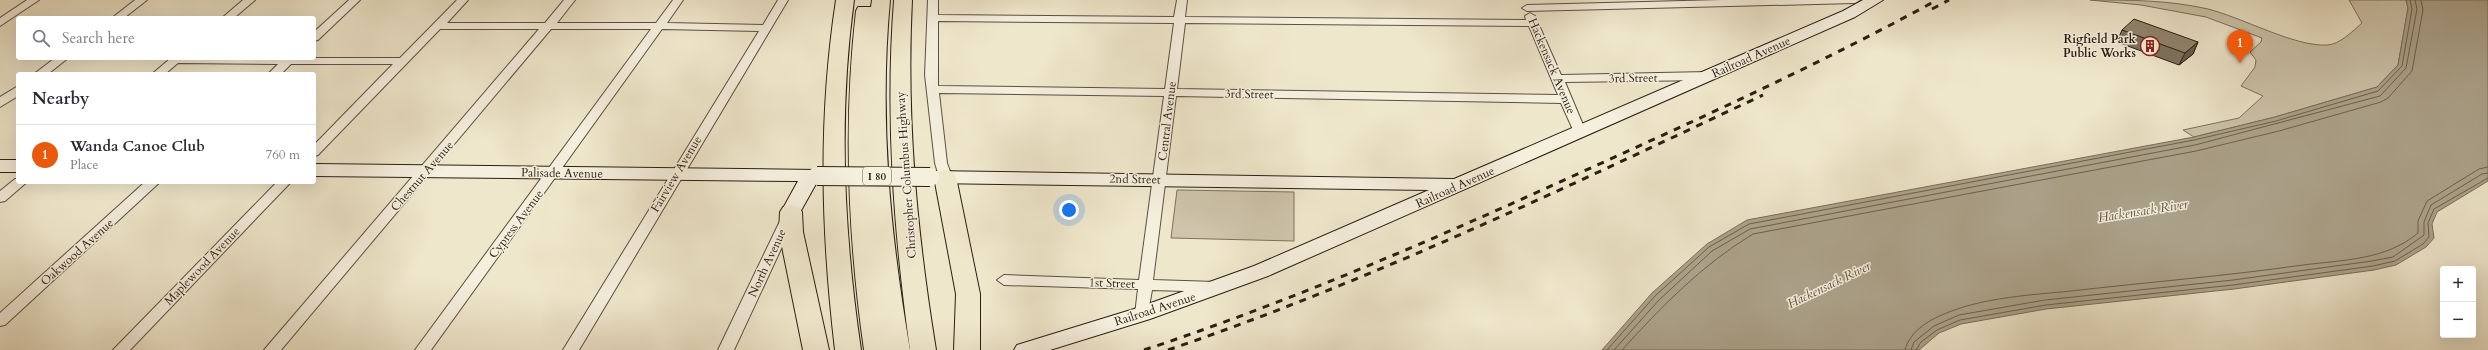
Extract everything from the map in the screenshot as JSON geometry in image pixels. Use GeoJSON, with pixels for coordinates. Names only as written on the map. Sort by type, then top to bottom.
{"type":"FeatureCollection","features":[{"type":"Feature","properties":{"kind":"highway"},"geometry":{"type":"LineString","coordinates":[[845,0],[836,71],[833,163],[836,238],[848,350]]}},
{"type":"Feature","properties":{"kind":"highway","name":"I 80"},"geometry":{"type":"LineString","coordinates":[[866,0],[860,70],[859,166],[866,270],[876,350]]}},
{"type":"Feature","properties":{"kind":"highway","name":"Christopher Columbus Highway"},"geometry":{"type":"LineString","coordinates":[[881,0],[875,74],[877,186],[888,288],[897,350]]}},
{"type":"Feature","properties":{"kind":"highway","name":"Christopher Columbus Highway"},"geometry":{"type":"LineString","coordinates":[[903,0],[900,72],[903,161],[911,256],[923,350]]}},
{"type":"Feature","properties":{"kind":"highway"},"geometry":{"type":"LineString","coordinates":[[938,177],[967,288],[968,344]]}},
{"type":"Feature","properties":{"kind":"highway"},"geometry":{"type":"LineString","coordinates":[[791,212],[791,232],[816,350]]}},
{"type":"Feature","properties":{"kind":"main road","name":"Railroad Avenue"},"geometry":{"type":"LineString","coordinates":[[1025,350],[1142,314],[1261,271],[1849,14],[1875,0]]}},
{"type":"Feature","properties":{"kind":"main road"},"geometry":{"type":"LineString","coordinates":[[0,166],[16,166]]}},
{"type":"Feature","properties":{"kind":"main road","name":"Palisade Avenue"},"geometry":{"type":"LineString","coordinates":[[316,170],[675,176],[813,176]]}},
{"type":"Feature","properties":{"kind":"main road","name":"2nd Street"},"geometry":{"type":"LineString","coordinates":[[813,176],[1159,179],[1459,185]]}},
{"type":"Feature","properties":{"kind":"main road","name":"North Avenue"},"geometry":{"type":"LineString","coordinates":[[791,212],[813,176]]}},
{"type":"Feature","properties":{"kind":"street"},"geometry":{"type":"LineString","coordinates":[[0,22],[34,0]]}},
{"type":"Feature","properties":{"kind":"street"},"geometry":{"type":"LineString","coordinates":[[120,16],[142,0]]}},
{"type":"Feature","properties":{"kind":"street"},"geometry":{"type":"LineString","coordinates":[[230,16],[250,0]]}},
{"type":"Feature","properties":{"kind":"street"},"geometry":{"type":"LineString","coordinates":[[316,36],[355,0]]}},
{"type":"Feature","properties":{"kind":"street"},"geometry":{"type":"LineString","coordinates":[[316,150],[463,0]]}},
{"type":"Feature","properties":{"kind":"street","name":"Chestnut Avenue"},"geometry":{"type":"LineString","coordinates":[[272,350],[426,171],[570,0]]}},
{"type":"Feature","properties":{"kind":"street","name":"Cypress Avenue"},"geometry":{"type":"LineString","coordinates":[[423,350],[554,173],[678,0]]}},
{"type":"Feature","properties":{"kind":"street","name":"Fairview Avenue"},"geometry":{"type":"LineString","coordinates":[[571,350],[783,0]]}},
{"type":"Feature","properties":{"kind":"street"},"geometry":{"type":"LineString","coordinates":[[933,0],[933,89],[941,163],[938,177]]}},
{"type":"Feature","properties":{"kind":"street","name":"Central Avenue"},"geometry":{"type":"LineString","coordinates":[[1142,314],[1182,0]]}},
{"type":"Feature","properties":{"kind":"street"},"geometry":{"type":"LineString","coordinates":[[1525,4],[1855,0]]}},
{"type":"Feature","properties":{"kind":"street","name":"Hackensack Avenue"},"geometry":{"type":"LineString","coordinates":[[1525,4],[1580,132]]}},
{"type":"Feature","properties":{"kind":"street"},"geometry":{"type":"LineString","coordinates":[[932,18],[1533,23]]}},
{"type":"Feature","properties":{"kind":"street"},"geometry":{"type":"LineString","coordinates":[[437,26],[660,26],[766,28]]}},
{"type":"Feature","properties":{"kind":"street"},"geometry":{"type":"LineString","coordinates":[[316,59],[404,61]]}},
{"type":"Feature","properties":{"kind":"street"},"geometry":{"type":"LineString","coordinates":[[43,72],[59,60]]}},
{"type":"Feature","properties":{"kind":"street"},"geometry":{"type":"LineString","coordinates":[[160,72],[175,60]]}},
{"type":"Feature","properties":{"kind":"street"},"geometry":{"type":"LineString","coordinates":[[276,72],[289,60]]}},
{"type":"Feature","properties":{"kind":"street","name":"3rd Street"},"geometry":{"type":"LineString","coordinates":[[1558,79],[1708,76]]}},
{"type":"Feature","properties":{"kind":"street","name":"3rd Street"},"geometry":{"type":"LineString","coordinates":[[933,89],[1566,99]]}},
{"type":"Feature","properties":{"kind":"street"},"geometry":{"type":"LineString","coordinates":[[0,103],[16,91]]}},
{"type":"Feature","properties":{"kind":"street"},"geometry":{"type":"LineString","coordinates":[[0,198],[18,184]]}},
{"type":"Feature","properties":{"kind":"street","name":"Oakwood Avenue"},"geometry":{"type":"LineString","coordinates":[[0,321],[152,184]]}},
{"type":"Feature","properties":{"kind":"street","name":"Maplewood Avenue"},"geometry":{"type":"LineString","coordinates":[[121,350],[282,184]]}},
{"type":"Feature","properties":{"kind":"street","name":"North Avenue"},"geometry":{"type":"LineString","coordinates":[[726,350],[791,212]]}},
{"type":"Feature","properties":{"kind":"street","name":"1st Street"},"geometry":{"type":"LineString","coordinates":[[1004,280],[1220,287]]}},
{"type":"Feature","properties":{"kind":"shaded area"},"geometry":{"type":"Polygon","coordinates":[[[2090,0],[2149,1],[2193,6],[2221,13],[2284,37],[2314,44],[2327,45],[2341,40],[2362,23],[2349,0],[2406,0],[2408,8],[2398,65],[2377,87],[2275,117],[2194,137],[2183,130],[2239,118],[2263,96],[2241,86],[2255,67],[2256,60],[2250,52],[2261,42],[2262,38],[2206,17],[2141,5],[2090,0]]]}},
{"type":"Feature","properties":{"kind":"shaded area"},"geometry":{"type":"Polygon","coordinates":[[[1177,190],[1294,192],[1294,241],[1171,238],[1177,190]]]}},
{"type":"Feature","properties":{"kind":"water","name":"Hackensack River"},"geometry":{"type":"Polygon","coordinates":[[[2406,0],[2488,0],[2488,181],[2437,212],[2432,224],[2434,238],[2426,247],[2396,265],[2374,270],[2234,289],[2046,309],[1961,324],[1939,333],[1919,350],[1602,350],[1652,293],[1707,244],[1747,220],[2194,137],[2275,117],[2377,87],[2398,65],[2408,8],[2406,0]]]}},
{"type":"Feature","properties":{"kind":"building"},"geometry":{"type":"Polygon","coordinates":[[[2134,19],[2198,42],[2185,53],[2122,30],[2134,19]]]}},
{"type":"Feature","properties":{"kind":"railway"},"geometry":{"type":"LineString","coordinates":[[1144,350],[1200,331],[1311,289],[1475,220],[1718,110],[1850,46],[1937,0]]}},
{"type":"Feature","properties":{"kind":"railway"},"geometry":{"type":"LineString","coordinates":[[1932,9],[1949,0]]}},
{"type":"Feature","properties":{"kind":"railway"},"geometry":{"type":"LineString","coordinates":[[1168,350],[1320,294],[1395,263],[1543,198],[1763,95]]}},
{"type":"Feature","properties":{"kind":"place","name":"Rigfield Park Public Works"},"geometry":{"type":"Point","coordinates":[2150,46]}},
{"type":"Feature","properties":{"kind":"place","name":"Wanda Canoe Club"},"geometry":{"type":"Point","coordinates":[2240,63]}}]}
